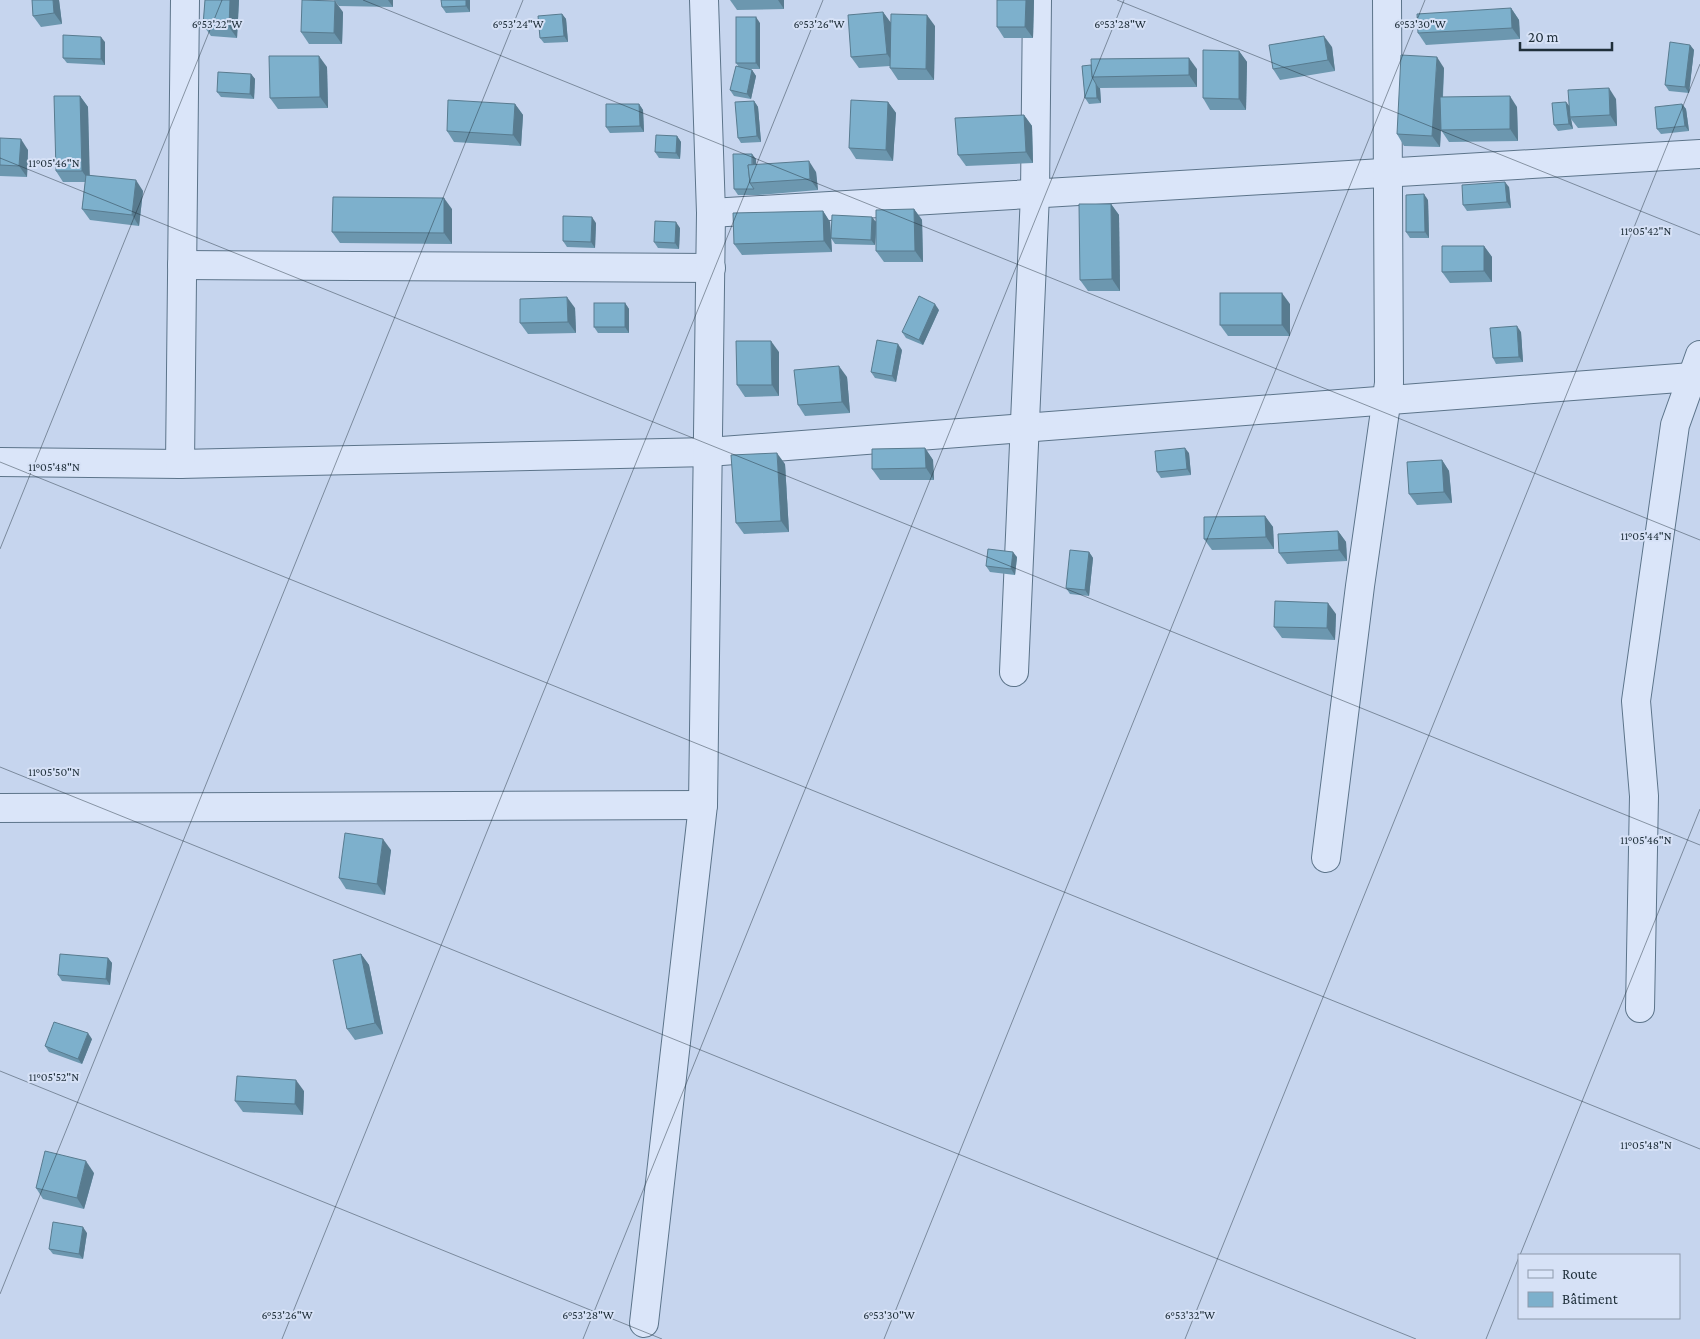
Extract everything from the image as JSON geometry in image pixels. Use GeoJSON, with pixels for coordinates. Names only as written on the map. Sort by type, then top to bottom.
{"type":"FeatureCollection","features":[{"type":"Feature","properties":{"kind":"street"},"geometry":{"type":"LineString","coordinates":[[180,464],[185,0]]}},
{"type":"Feature","properties":{"kind":"street"},"geometry":{"type":"LineString","coordinates":[[644,1323],[703,804],[711,268],[704,0]]}},
{"type":"Feature","properties":{"kind":"street"},"geometry":{"type":"LineString","coordinates":[[1014,672],[1035,194],[1037,0]]}},
{"type":"Feature","properties":{"kind":"street"},"geometry":{"type":"LineString","coordinates":[[1326,858],[1360,586],[1389,383],[1387,0]]}},
{"type":"Feature","properties":{"kind":"street"},"geometry":{"type":"LineString","coordinates":[[711,213],[1700,154]]}},
{"type":"Feature","properties":{"kind":"street"},"geometry":{"type":"LineString","coordinates":[[182,265],[711,268]]}},
{"type":"Feature","properties":{"kind":"street"},"geometry":{"type":"LineString","coordinates":[[0,462],[180,464],[709,452],[1386,400],[1696,366],[1675,425],[1636,701],[1644,796],[1640,1008]]}},
{"type":"Feature","properties":{"kind":"street"},"geometry":{"type":"LineString","coordinates":[[0,808],[703,804]]}},
{"type":"Feature","properties":{"kind":"building"},"geometry":{"type":"Polygon","coordinates":[[[32,0],[53,0],[54,13],[33,16],[32,0]]]}},
{"type":"Feature","properties":{"kind":"building"},"geometry":{"type":"Polygon","coordinates":[[[205,0],[230,0],[229,27],[203,25],[205,0]]]}},
{"type":"Feature","properties":{"kind":"building"},"geometry":{"type":"Polygon","coordinates":[[[302,0],[335,1],[334,33],[301,32],[302,0]]]}},
{"type":"Feature","properties":{"kind":"building"},"geometry":{"type":"Polygon","coordinates":[[[441,0],[466,0],[466,6],[442,7],[441,0]]]}},
{"type":"Feature","properties":{"kind":"building"},"geometry":{"type":"Polygon","coordinates":[[[997,0],[1026,0],[1025,27],[997,27],[997,0]]]}},
{"type":"Feature","properties":{"kind":"building"},"geometry":{"type":"Polygon","coordinates":[[[1511,8],[1512,28],[1418,33],[1417,14],[1511,8]]]}},
{"type":"Feature","properties":{"kind":"building"},"geometry":{"type":"Polygon","coordinates":[[[883,12],[887,54],[851,57],[848,15],[883,12]]]}},
{"type":"Feature","properties":{"kind":"building"},"geometry":{"type":"Polygon","coordinates":[[[562,14],[564,36],[540,38],[538,16],[562,14]]]}},
{"type":"Feature","properties":{"kind":"building"},"geometry":{"type":"Polygon","coordinates":[[[891,14],[927,15],[926,69],[890,68],[891,14]]]}},
{"type":"Feature","properties":{"kind":"building"},"geometry":{"type":"Polygon","coordinates":[[[736,17],[756,17],[756,63],[736,63],[736,17]]]}},
{"type":"Feature","properties":{"kind":"building"},"geometry":{"type":"Polygon","coordinates":[[[63,35],[101,37],[101,59],[63,58],[63,35]]]}},
{"type":"Feature","properties":{"kind":"building"},"geometry":{"type":"Polygon","coordinates":[[[1324,36],[1328,60],[1273,69],[1269,45],[1324,36]]]}},
{"type":"Feature","properties":{"kind":"building"},"geometry":{"type":"Polygon","coordinates":[[[1670,42],[1690,45],[1685,87],[1665,85],[1670,42]]]}},
{"type":"Feature","properties":{"kind":"building"},"geometry":{"type":"Polygon","coordinates":[[[1203,50],[1239,51],[1239,99],[1203,98],[1203,50]]]}},
{"type":"Feature","properties":{"kind":"building"},"geometry":{"type":"Polygon","coordinates":[[[1401,55],[1437,57],[1432,136],[1397,134],[1401,55]]]}},
{"type":"Feature","properties":{"kind":"building"},"geometry":{"type":"Polygon","coordinates":[[[269,56],[319,56],[320,97],[270,98],[269,56]]]}},
{"type":"Feature","properties":{"kind":"building"},"geometry":{"type":"Polygon","coordinates":[[[1189,58],[1189,75],[1092,77],[1091,59],[1189,58]]]}},
{"type":"Feature","properties":{"kind":"building"},"geometry":{"type":"Polygon","coordinates":[[[1091,65],[1092,77],[1096,84],[1097,98],[1085,98],[1082,66],[1091,65]]]}},
{"type":"Feature","properties":{"kind":"building"},"geometry":{"type":"Polygon","coordinates":[[[736,66],[752,70],[747,94],[730,90],[736,66]]]}},
{"type":"Feature","properties":{"kind":"building"},"geometry":{"type":"Polygon","coordinates":[[[218,72],[251,74],[250,94],[217,92],[218,72]]]}},
{"type":"Feature","properties":{"kind":"building"},"geometry":{"type":"Polygon","coordinates":[[[1609,88],[1610,115],[1570,117],[1568,90],[1609,88]]]}},
{"type":"Feature","properties":{"kind":"building"},"geometry":{"type":"Polygon","coordinates":[[[54,96],[80,96],[82,171],[56,171],[54,96]]]}},
{"type":"Feature","properties":{"kind":"building"},"geometry":{"type":"Polygon","coordinates":[[[1510,96],[1510,129],[1441,130],[1440,97],[1510,96]]]}},
{"type":"Feature","properties":{"kind":"building"},"geometry":{"type":"Polygon","coordinates":[[[448,100],[515,104],[513,135],[447,131],[448,100]]]}},
{"type":"Feature","properties":{"kind":"building"},"geometry":{"type":"Polygon","coordinates":[[[851,100],[888,102],[886,150],[849,148],[851,100]]]}},
{"type":"Feature","properties":{"kind":"building"},"geometry":{"type":"Polygon","coordinates":[[[754,101],[757,136],[738,138],[735,102],[754,101]]]}},
{"type":"Feature","properties":{"kind":"building"},"geometry":{"type":"Polygon","coordinates":[[[1566,102],[1569,124],[1554,125],[1552,103],[1566,102]]]}},
{"type":"Feature","properties":{"kind":"building"},"geometry":{"type":"Polygon","coordinates":[[[606,104],[639,104],[640,126],[606,127],[606,104]]]}},
{"type":"Feature","properties":{"kind":"building"},"geometry":{"type":"Polygon","coordinates":[[[1682,104],[1685,126],[1657,129],[1655,107],[1682,104]]]}},
{"type":"Feature","properties":{"kind":"building"},"geometry":{"type":"Polygon","coordinates":[[[1024,115],[1026,152],[958,155],[955,118],[1024,115]]]}},
{"type":"Feature","properties":{"kind":"building"},"geometry":{"type":"Polygon","coordinates":[[[656,135],[677,136],[676,153],[655,152],[656,135]]]}},
{"type":"Feature","properties":{"kind":"building"},"geometry":{"type":"Polygon","coordinates":[[[0,138],[21,139],[19,166],[0,165],[0,138]]]}},
{"type":"Feature","properties":{"kind":"building"},"geometry":{"type":"Polygon","coordinates":[[[733,154],[752,154],[752,165],[748,165],[750,183],[754,189],[734,189],[733,154]]]}},
{"type":"Feature","properties":{"kind":"building"},"geometry":{"type":"Polygon","coordinates":[[[809,161],[810,179],[750,183],[748,165],[809,161]]]}},
{"type":"Feature","properties":{"kind":"building"},"geometry":{"type":"Polygon","coordinates":[[[86,175],[136,180],[132,215],[82,209],[86,175]]]}},
{"type":"Feature","properties":{"kind":"building"},"geometry":{"type":"Polygon","coordinates":[[[1505,182],[1507,202],[1463,205],[1462,185],[1505,182]]]}},
{"type":"Feature","properties":{"kind":"building"},"geometry":{"type":"Polygon","coordinates":[[[1424,194],[1425,232],[1406,232],[1406,195],[1424,194]]]}},
{"type":"Feature","properties":{"kind":"building"},"geometry":{"type":"Polygon","coordinates":[[[333,197],[444,198],[444,233],[332,232],[333,197]]]}},
{"type":"Feature","properties":{"kind":"building"},"geometry":{"type":"Polygon","coordinates":[[[1079,204],[1111,204],[1112,279],[1080,280],[1079,204]]]}},
{"type":"Feature","properties":{"kind":"building"},"geometry":{"type":"Polygon","coordinates":[[[914,209],[915,251],[876,251],[876,210],[914,209]]]}},
{"type":"Feature","properties":{"kind":"building"},"geometry":{"type":"Polygon","coordinates":[[[823,211],[824,241],[734,244],[733,213],[823,211]]]}},
{"type":"Feature","properties":{"kind":"building"},"geometry":{"type":"Polygon","coordinates":[[[832,215],[872,217],[871,240],[831,238],[832,215]]]}},
{"type":"Feature","properties":{"kind":"building"},"geometry":{"type":"Polygon","coordinates":[[[563,216],[592,217],[591,242],[563,241],[563,216]]]}},
{"type":"Feature","properties":{"kind":"building"},"geometry":{"type":"Polygon","coordinates":[[[655,221],[676,222],[675,243],[654,242],[655,221]]]}},
{"type":"Feature","properties":{"kind":"building"},"geometry":{"type":"Polygon","coordinates":[[[1442,246],[1484,246],[1484,271],[1442,272],[1442,246]]]}},
{"type":"Feature","properties":{"kind":"building"},"geometry":{"type":"Polygon","coordinates":[[[1220,293],[1282,293],[1282,325],[1220,325],[1220,293]]]}},
{"type":"Feature","properties":{"kind":"building"},"geometry":{"type":"Polygon","coordinates":[[[919,296],[935,304],[919,340],[902,332],[919,296]]]}},
{"type":"Feature","properties":{"kind":"building"},"geometry":{"type":"Polygon","coordinates":[[[567,297],[568,322],[520,323],[520,299],[567,297]]]}},
{"type":"Feature","properties":{"kind":"building"},"geometry":{"type":"Polygon","coordinates":[[[594,303],[625,303],[625,327],[594,327],[594,303]]]}},
{"type":"Feature","properties":{"kind":"building"},"geometry":{"type":"Polygon","coordinates":[[[1517,326],[1519,357],[1493,358],[1490,328],[1517,326]]]}},
{"type":"Feature","properties":{"kind":"building"},"geometry":{"type":"Polygon","coordinates":[[[877,340],[898,344],[892,376],[871,372],[877,340]]]}},
{"type":"Feature","properties":{"kind":"building"},"geometry":{"type":"Polygon","coordinates":[[[736,341],[771,341],[772,385],[737,385],[736,341]]]}},
{"type":"Feature","properties":{"kind":"building"},"geometry":{"type":"Polygon","coordinates":[[[839,366],[842,402],[798,405],[794,370],[839,366]]]}},
{"type":"Feature","properties":{"kind":"building"},"geometry":{"type":"Polygon","coordinates":[[[925,448],[926,468],[872,469],[872,449],[925,448]]]}},
{"type":"Feature","properties":{"kind":"building"},"geometry":{"type":"Polygon","coordinates":[[[1185,448],[1187,469],[1157,472],[1155,451],[1185,448]]]}},
{"type":"Feature","properties":{"kind":"building"},"geometry":{"type":"Polygon","coordinates":[[[777,453],[781,521],[736,523],[731,455],[777,453]]]}},
{"type":"Feature","properties":{"kind":"building"},"geometry":{"type":"Polygon","coordinates":[[[1442,460],[1444,492],[1409,494],[1407,462],[1442,460]]]}},
{"type":"Feature","properties":{"kind":"building"},"geometry":{"type":"Polygon","coordinates":[[[1265,516],[1266,537],[1204,539],[1204,517],[1265,516]]]}},
{"type":"Feature","properties":{"kind":"building"},"geometry":{"type":"Polygon","coordinates":[[[1338,531],[1339,550],[1279,553],[1278,534],[1338,531]]]}},
{"type":"Feature","properties":{"kind":"building"},"geometry":{"type":"Polygon","coordinates":[[[988,549],[1013,552],[1011,569],[986,566],[988,549]]]}},
{"type":"Feature","properties":{"kind":"building"},"geometry":{"type":"Polygon","coordinates":[[[1070,550],[1089,552],[1085,590],[1066,588],[1070,550]]]}},
{"type":"Feature","properties":{"kind":"building"},"geometry":{"type":"Polygon","coordinates":[[[1275,601],[1328,603],[1327,628],[1274,627],[1275,601]]]}},
{"type":"Feature","properties":{"kind":"building"},"geometry":{"type":"Polygon","coordinates":[[[345,833],[383,839],[377,884],[339,878],[345,833]]]}},
{"type":"Feature","properties":{"kind":"building"},"geometry":{"type":"Polygon","coordinates":[[[60,954],[108,958],[106,979],[58,975],[60,954]]]}},
{"type":"Feature","properties":{"kind":"building"},"geometry":{"type":"Polygon","coordinates":[[[361,954],[375,1023],[347,1029],[333,960],[361,954]]]}},
{"type":"Feature","properties":{"kind":"building"},"geometry":{"type":"Polygon","coordinates":[[[54,1022],[88,1033],[78,1059],[45,1046],[54,1022]]]}},
{"type":"Feature","properties":{"kind":"building"},"geometry":{"type":"Polygon","coordinates":[[[237,1076],[296,1080],[295,1104],[235,1101],[237,1076]]]}},
{"type":"Feature","properties":{"kind":"building"},"geometry":{"type":"Polygon","coordinates":[[[45,1151],[86,1161],[77,1198],[36,1188],[45,1151]]]}},
{"type":"Feature","properties":{"kind":"building"},"geometry":{"type":"Polygon","coordinates":[[[53,1222],[83,1227],[79,1254],[49,1249],[53,1222]]]}}]}
